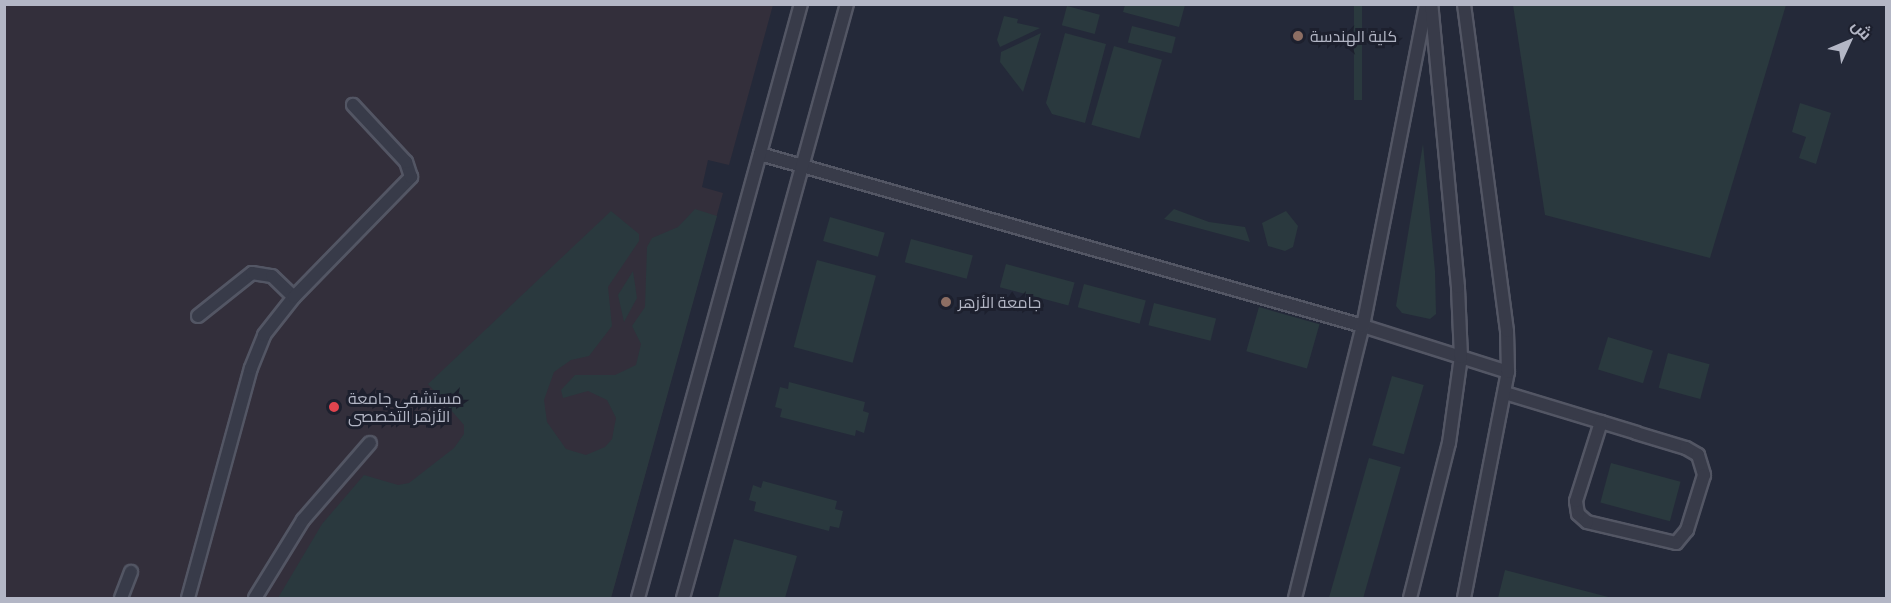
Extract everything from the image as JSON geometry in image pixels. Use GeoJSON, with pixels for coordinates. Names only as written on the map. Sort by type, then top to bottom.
{"type":"FeatureCollection","features":[{"type":"Feature","properties":{"kind":"lane"},"geometry":{"type":"LineString","coordinates":[[638,598],[801,4]]}},
{"type":"Feature","properties":{"kind":"lane"},"geometry":{"type":"LineString","coordinates":[[683,598],[847,4]]}},
{"type":"Feature","properties":{"kind":"lane"},"geometry":{"type":"LineString","coordinates":[[1295,598],[1363,326],[1426,4]]}},
{"type":"Feature","properties":{"kind":"lane"},"geometry":{"type":"LineString","coordinates":[[1410,598],[1449,442],[1461,357],[1458,287],[1431,4]]}},
{"type":"Feature","properties":{"kind":"lane"},"geometry":{"type":"LineString","coordinates":[[1464,4],[1507,331],[1508,372],[1464,598]]}},
{"type":"Feature","properties":{"kind":"lane"},"geometry":{"type":"LineString","coordinates":[[188,598],[257,349],[275,318],[411,177],[406,162],[353,105]]}},
{"type":"Feature","properties":{"kind":"lane"},"geometry":{"type":"LineString","coordinates":[[760,154],[1363,326],[1508,372]]}},
{"type":"Feature","properties":{"kind":"lane"},"geometry":{"type":"LineString","coordinates":[[198,316],[252,273],[272,276],[294,297]]}},
{"type":"Feature","properties":{"kind":"lane"},"geometry":{"type":"LineString","coordinates":[[1505,393],[1600,422],[1698,455],[1704,475],[1687,530],[1676,543],[1587,522],[1578,514],[1576,501],[1600,422]]}},
{"type":"Feature","properties":{"kind":"lane"},"geometry":{"type":"LineString","coordinates":[[255,598],[303,520],[370,443]]}},
{"type":"Feature","properties":{"kind":"lane"},"geometry":{"type":"LineString","coordinates":[[121,598],[131,572]]}},
{"type":"Feature","properties":{"kind":"shaded area"},"geometry":{"type":"Polygon","coordinates":[[[1125,4],[1185,5],[1179,27],[1123,12],[1125,4]]]}},
{"type":"Feature","properties":{"kind":"shaded area","name":"مستشفى جامعة الأزهر التخصصى"},"geometry":{"type":"Polygon","coordinates":[[[4,5],[773,5],[729,165],[708,160],[702,187],[723,193],[611,598],[5,598],[4,5]]]}},
{"type":"Feature","properties":{"kind":"shaded area"},"geometry":{"type":"Polygon","coordinates":[[[1354,5],[1362,5],[1362,100],[1354,100],[1354,5]]]}},
{"type":"Feature","properties":{"kind":"shaded area"},"geometry":{"type":"Polygon","coordinates":[[[1513,5],[1786,5],[1710,258],[1545,215],[1513,5]]]}},
{"type":"Feature","properties":{"kind":"shaded area"},"geometry":{"type":"Polygon","coordinates":[[[1067,6],[1100,15],[1095,34],[1062,25],[1067,6]]]}},
{"type":"Feature","properties":{"kind":"shaded area"},"geometry":{"type":"Polygon","coordinates":[[[1004,16],[1018,19],[1017,23],[1040,28],[1000,47],[997,40],[1004,16]]]}},
{"type":"Feature","properties":{"kind":"shaded area"},"geometry":{"type":"Polygon","coordinates":[[[1132,26],[1176,37],[1172,53],[1128,42],[1132,26]]]}},
{"type":"Feature","properties":{"kind":"shaded area"},"geometry":{"type":"Polygon","coordinates":[[[1041,33],[1023,92],[1000,62],[1001,52],[1041,33]]]}},
{"type":"Feature","properties":{"kind":"shaded area"},"geometry":{"type":"Polygon","coordinates":[[[1065,33],[1106,44],[1085,123],[1052,114],[1046,103],[1065,33]]]}},
{"type":"Feature","properties":{"kind":"shaded area"},"geometry":{"type":"Polygon","coordinates":[[[1114,46],[1162,60],[1139,139],[1091,125],[1114,46]]]}},
{"type":"Feature","properties":{"kind":"shaded area"},"geometry":{"type":"Polygon","coordinates":[[[1800,103],[1831,113],[1816,164],[1799,158],[1806,137],[1792,132],[1800,103]]]}},
{"type":"Feature","properties":{"kind":"shaded area"},"geometry":{"type":"Polygon","coordinates":[[[1423,144],[1435,271],[1436,314],[1430,319],[1402,313],[1396,306],[1423,144]]]}},
{"type":"Feature","properties":{"kind":"shaded area"},"geometry":{"type":"Polygon","coordinates":[[[695,209],[717,216],[611,598],[278,598],[322,524],[364,475],[398,485],[409,483],[454,448],[464,434],[464,425],[428,384],[611,211],[639,234],[639,241],[608,287],[612,326],[589,356],[571,360],[554,372],[544,400],[547,422],[566,449],[586,455],[605,447],[612,439],[616,418],[607,400],[588,391],[563,398],[561,390],[575,375],[615,375],[636,365],[641,344],[632,326],[645,307],[647,247],[652,238],[678,227],[695,209]]]}},
{"type":"Feature","properties":{"kind":"shaded area"},"geometry":{"type":"Polygon","coordinates":[[[1174,209],[1209,222],[1245,227],[1250,242],[1164,219],[1174,209]]]}},
{"type":"Feature","properties":{"kind":"shaded area"},"geometry":{"type":"Polygon","coordinates":[[[1286,211],[1298,226],[1293,247],[1285,251],[1268,246],[1262,223],[1286,211]]]}},
{"type":"Feature","properties":{"kind":"shaded area"},"geometry":{"type":"Polygon","coordinates":[[[830,217],[885,233],[878,257],[823,241],[830,217]]]}},
{"type":"Feature","properties":{"kind":"shaded area"},"geometry":{"type":"Polygon","coordinates":[[[911,239],[973,256],[967,279],[905,262],[911,239]]]}},
{"type":"Feature","properties":{"kind":"shaded area"},"geometry":{"type":"Polygon","coordinates":[[[817,260],[876,276],[853,363],[794,347],[817,260]]]}},
{"type":"Feature","properties":{"kind":"shaded area"},"geometry":{"type":"Polygon","coordinates":[[[1006,264],[1075,282],[1068,306],[1000,287],[1006,264]]]}},
{"type":"Feature","properties":{"kind":"shaded area"},"geometry":{"type":"Polygon","coordinates":[[[633,271],[637,298],[624,322],[618,295],[633,271]]]}},
{"type":"Feature","properties":{"kind":"shaded area"},"geometry":{"type":"Polygon","coordinates":[[[1084,284],[1146,301],[1140,324],[1078,307],[1084,284]]]}},
{"type":"Feature","properties":{"kind":"shaded area"},"geometry":{"type":"Polygon","coordinates":[[[1154,303],[1216,318],[1211,341],[1148,325],[1154,303]]]}},
{"type":"Feature","properties":{"kind":"shaded area"},"geometry":{"type":"Polygon","coordinates":[[[1259,307],[1320,324],[1307,369],[1246,351],[1259,307]]]}},
{"type":"Feature","properties":{"kind":"shaded area"},"geometry":{"type":"Polygon","coordinates":[[[1608,337],[1653,351],[1643,383],[1598,370],[1608,337]]]}},
{"type":"Feature","properties":{"kind":"shaded area"},"geometry":{"type":"Polygon","coordinates":[[[1668,353],[1710,364],[1700,399],[1659,388],[1668,353]]]}},
{"type":"Feature","properties":{"kind":"shaded area"},"geometry":{"type":"Polygon","coordinates":[[[1392,376],[1424,385],[1404,454],[1372,445],[1392,376]]]}},
{"type":"Feature","properties":{"kind":"shaded area"},"geometry":{"type":"Polygon","coordinates":[[[789,382],[865,402],[863,411],[869,413],[864,433],[856,430],[855,436],[780,417],[782,409],[775,407],[780,387],[788,389],[789,382]]]}},
{"type":"Feature","properties":{"kind":"shaded area"},"geometry":{"type":"Polygon","coordinates":[[[1369,458],[1401,467],[1363,598],[1329,597],[1369,458]]]}},
{"type":"Feature","properties":{"kind":"shaded area"},"geometry":{"type":"Polygon","coordinates":[[[1611,463],[1681,482],[1670,521],[1600,503],[1611,463]]]}},
{"type":"Feature","properties":{"kind":"shaded area"},"geometry":{"type":"Polygon","coordinates":[[[763,481],[837,501],[835,509],[843,511],[839,528],[830,526],[829,531],[754,511],[756,502],[749,500],[753,485],[761,488],[763,481]]]}},
{"type":"Feature","properties":{"kind":"shaded area"},"geometry":{"type":"Polygon","coordinates":[[[734,539],[797,556],[785,598],[718,598],[734,539]]]}},
{"type":"Feature","properties":{"kind":"shaded area"},"geometry":{"type":"Polygon","coordinates":[[[1505,570],[1612,598],[1498,598],[1505,570]]]}},
{"type":"Feature","properties":{"kind":"place","name":"كلية الهندسة"},"geometry":{"type":"Point","coordinates":[1298,36]}},
{"type":"Feature","properties":{"kind":"place","name":"جامعة الأزهر"},"geometry":{"type":"Point","coordinates":[946,302]}},
{"type":"Feature","properties":{"kind":"place","name":"مستشفى جامعة الأزهر التخصصى"},"geometry":{"type":"Point","coordinates":[334,407]}}]}
